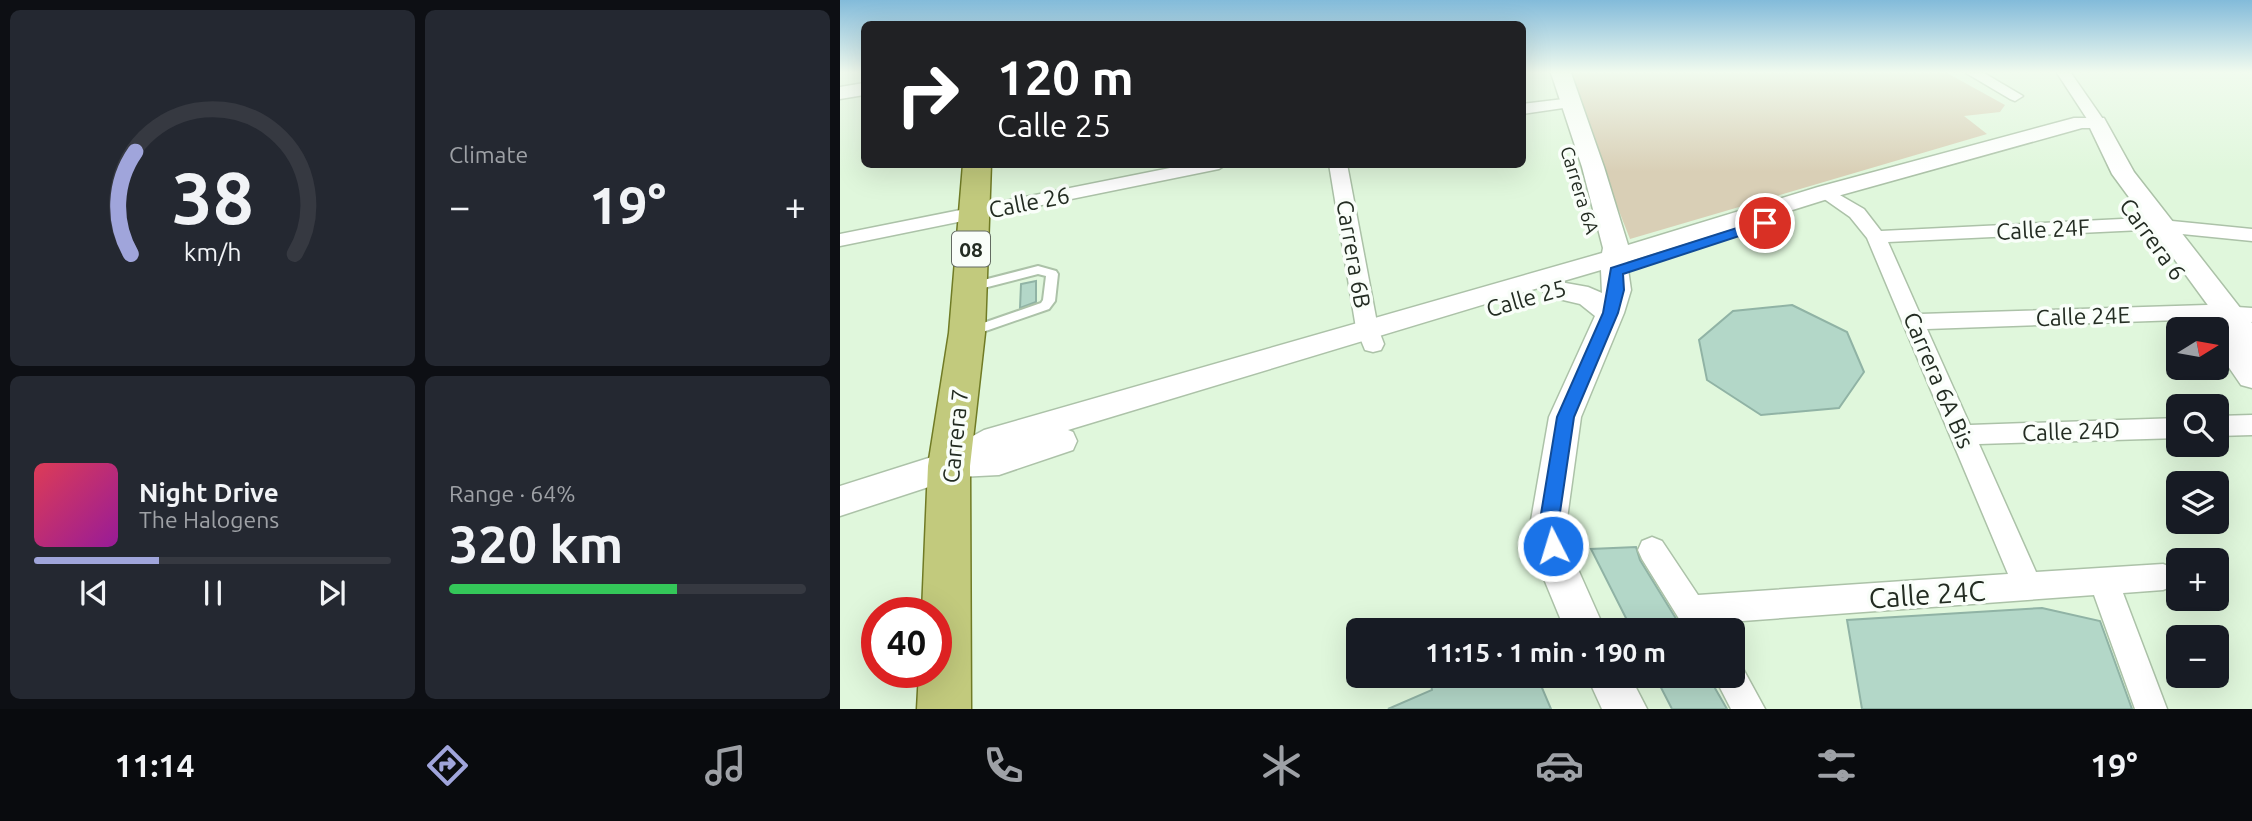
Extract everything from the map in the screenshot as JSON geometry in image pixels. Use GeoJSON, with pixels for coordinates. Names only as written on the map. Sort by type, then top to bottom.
{"type":"FeatureCollection","features":[{"type":"Feature","properties":{"kind":"main road","name":"Carrera 7"},"geometry":{"type":"LineString","coordinates":[[944,709],[949,466],[967,333],[977,168]]}},
{"type":"Feature","properties":{"kind":"street","name":"Carrera 6A"},"geometry":{"type":"LineString","coordinates":[[1564,106],[1598,251],[1615,265]]}},
{"type":"Feature","properties":{"kind":"street","name":"Carrera 6"},"geometry":{"type":"LineString","coordinates":[[2082,106],[2092,127],[2106,174],[2229,313],[2252,344]]}},
{"type":"Feature","properties":{"kind":"street","name":"Calle 25"},"geometry":{"type":"LineString","coordinates":[[840,501],[949,466],[999,461],[1370,336],[1615,265],[1832,195],[2092,127]]}},
{"type":"Feature","properties":{"kind":"street","name":"Calle 26"},"geometry":{"type":"LineString","coordinates":[[840,240],[1178,168]]}},
{"type":"Feature","properties":{"kind":"street","name":"Carrera 6B"},"geometry":{"type":"LineString","coordinates":[[1339,168],[1370,336]]}},
{"type":"Feature","properties":{"kind":"street","name":"Carrera 6A Bis"},"geometry":{"type":"LineString","coordinates":[[1832,195],[1857,213],[1876,237],[2028,586]]}},
{"type":"Feature","properties":{"kind":"street","name":"Calle 24F"},"geometry":{"type":"LineString","coordinates":[[1876,237],[2152,225],[2252,235]]}},
{"type":"Feature","properties":{"kind":"street","name":"Calle 25"},"geometry":{"type":"LineString","coordinates":[[1370,336],[1556,290],[1615,265]]}},
{"type":"Feature","properties":{"kind":"street"},"geometry":{"type":"LineString","coordinates":[[1580,618],[1558,566],[1548,526],[1565,417],[1610,313],[1616,290],[1615,265]]}},
{"type":"Feature","properties":{"kind":"street"},"geometry":{"type":"LineString","coordinates":[[1556,290],[1588,296],[1610,313]]}},
{"type":"Feature","properties":{"kind":"street","name":"Carrera 6"},"geometry":{"type":"LineString","coordinates":[[2229,313],[2252,377]]}},
{"type":"Feature","properties":{"kind":"street","name":"Calle 24E"},"geometry":{"type":"LineString","coordinates":[[1915,322],[2229,313]]}},
{"type":"Feature","properties":{"kind":"street"},"geometry":{"type":"LineString","coordinates":[[2229,426],[2252,425]]}},
{"type":"Feature","properties":{"kind":"street","name":"Calle 24D"},"geometry":{"type":"LineString","coordinates":[[1963,435],[2166,428]]}},
{"type":"Feature","properties":{"kind":"street"},"geometry":{"type":"LineString","coordinates":[[1652,550],[1696,618]]}},
{"type":"Feature","properties":{"kind":"street","name":"Calle 24C"},"geometry":{"type":"LineString","coordinates":[[1716,618],[2028,586],[2163,577]]}},
{"type":"Feature","properties":{"kind":"street"},"geometry":{"type":"LineString","coordinates":[[2104,581],[2151,709]]}},
{"type":"Feature","properties":{"kind":"street"},"geometry":{"type":"LineString","coordinates":[[1614,688],[1625,709]]}},
{"type":"Feature","properties":{"kind":"street"},"geometry":{"type":"LineString","coordinates":[[1737,688],[1749,709]]}},
{"type":"Feature","properties":{"kind":"lane"},"geometry":{"type":"LineString","coordinates":[[967,333],[1045,306],[1049,301],[1052,274],[1038,270],[968,288]]}},
{"type":"Feature","properties":{"kind":"shaded area"},"geometry":{"type":"Polygon","coordinates":[[[1578,106],[2004,106],[2000,112],[1964,116],[1987,134],[1630,239],[1578,106]]]}},
{"type":"Feature","properties":{"kind":"building"},"geometry":{"type":"Polygon","coordinates":[[[1036,281],[1036,302],[1020,308],[1021,284],[1036,281]]]}},
{"type":"Feature","properties":{"kind":"building"},"geometry":{"type":"Polygon","coordinates":[[[1792,305],[1847,332],[1864,372],[1839,408],[1761,415],[1707,380],[1699,340],[1733,311],[1792,305]]]}},
{"type":"Feature","properties":{"kind":"building"},"geometry":{"type":"Polygon","coordinates":[[[1636,547],[1640,560],[1676,618],[1626,618],[1591,549],[1636,547]]]}},
{"type":"Feature","properties":{"kind":"building"},"geometry":{"type":"Polygon","coordinates":[[[2042,608],[2100,621],[2132,709],[1862,709],[1847,620],[2042,608]]]}},
{"type":"Feature","properties":{"kind":"building"},"geometry":{"type":"Polygon","coordinates":[[[1542,688],[1551,709],[1388,709],[1432,690],[1542,688]]]}},
{"type":"Feature","properties":{"kind":"building"},"geometry":{"type":"Polygon","coordinates":[[[1661,688],[1715,688],[1727,709],[1672,709],[1661,688]]]}},
{"type":"Feature","properties":{"kind":"route"},"geometry":{"type":"LineString","coordinates":[[1553,546],[1548,526],[1565,417],[1610,313],[1616,290],[1616,271],[1765,223]]}}]}
